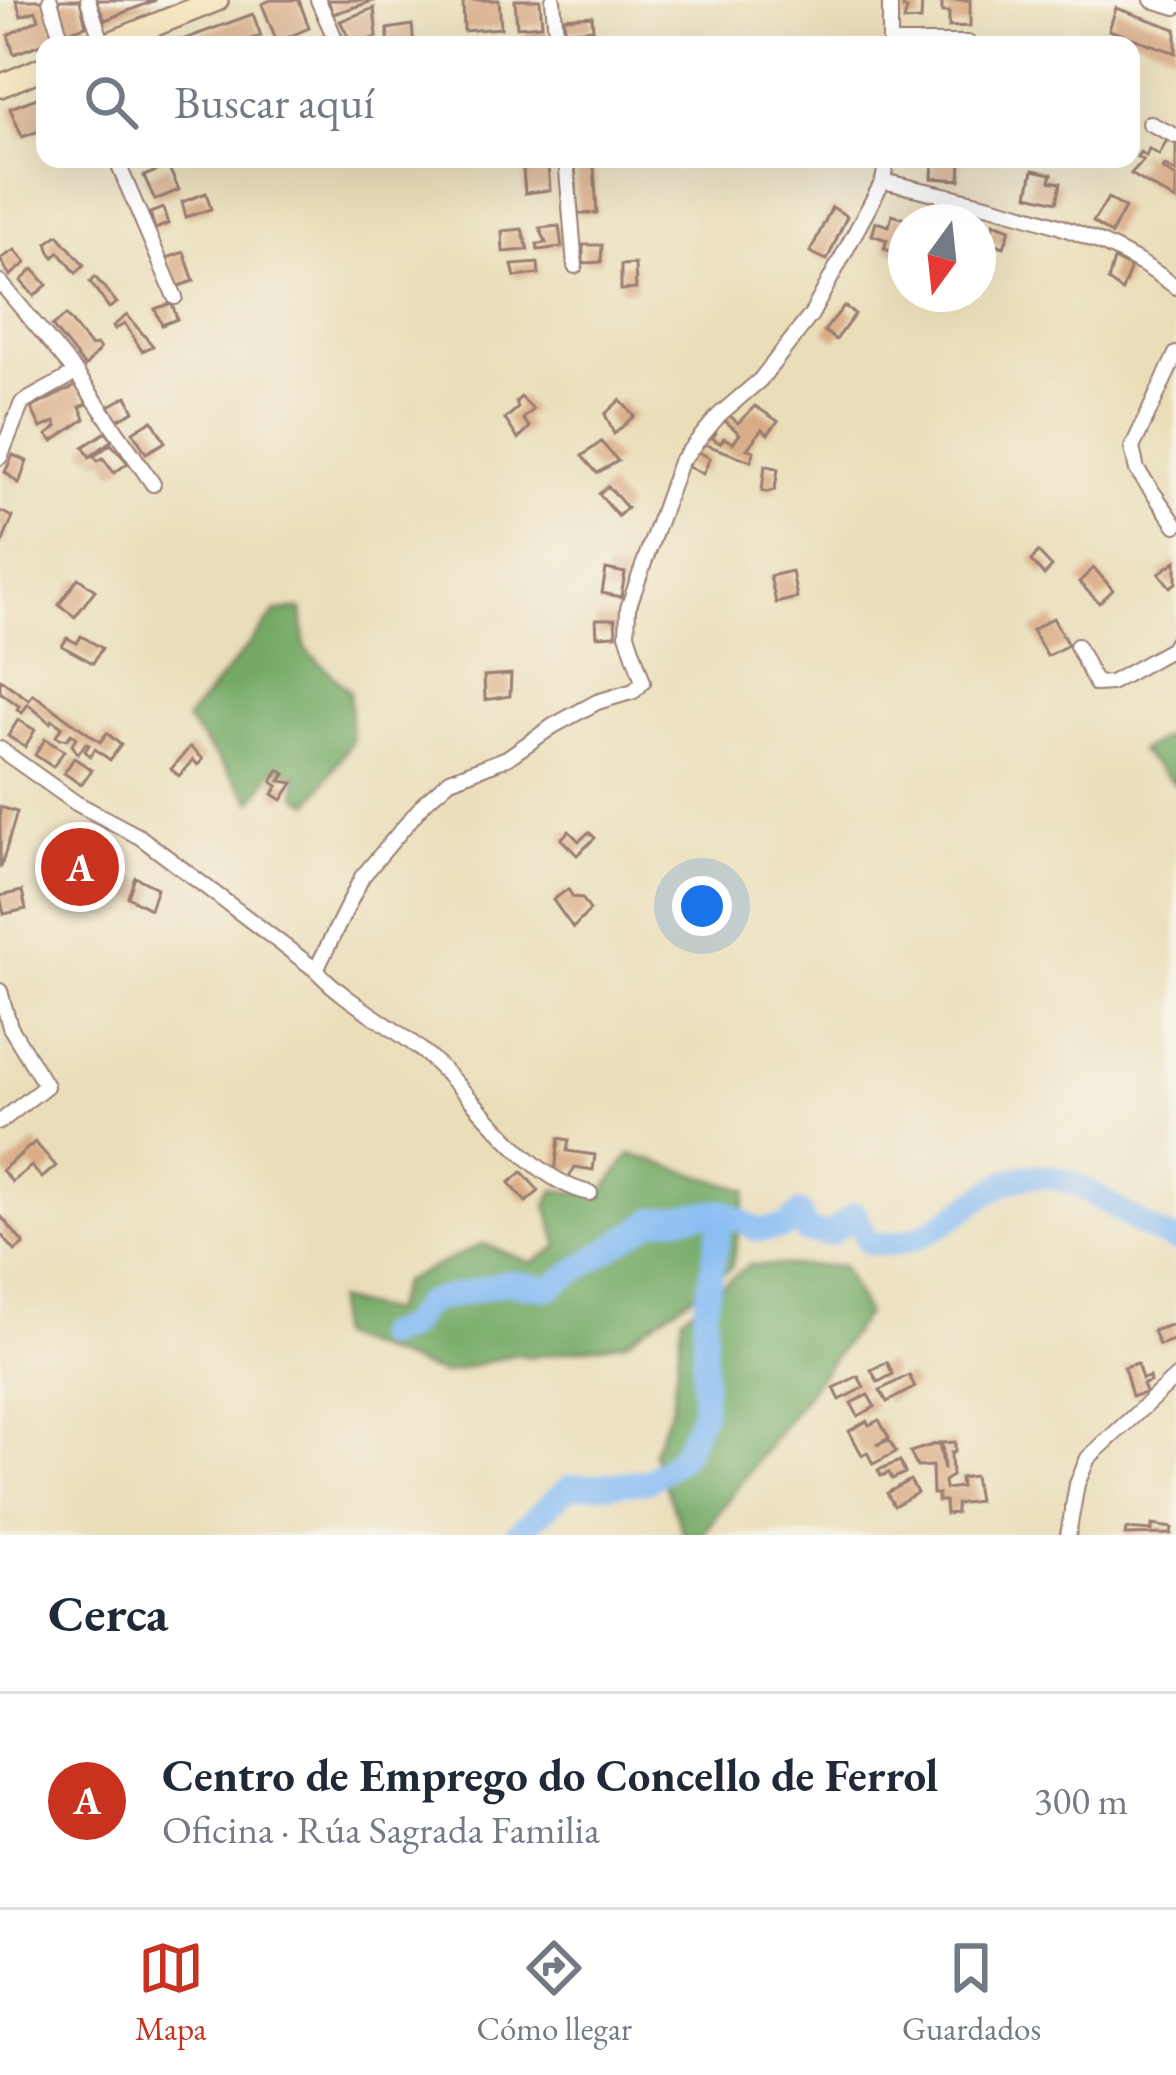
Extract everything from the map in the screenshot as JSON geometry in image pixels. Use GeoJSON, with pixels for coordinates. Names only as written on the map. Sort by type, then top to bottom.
{"type":"FeatureCollection","features":[{"type":"Feature","properties":{"kind":"main road"},"geometry":{"type":"LineString","coordinates":[[127,36],[218,0]]}},
{"type":"Feature","properties":{"kind":"main road"},"geometry":{"type":"LineString","coordinates":[[0,86],[36,72]]}},
{"type":"Feature","properties":{"kind":"street"},"geometry":{"type":"LineString","coordinates":[[50,0],[61,36]]}},
{"type":"Feature","properties":{"kind":"street"},"geometry":{"type":"LineString","coordinates":[[88,0],[101,36]]}},
{"type":"Feature","properties":{"kind":"street"},"geometry":{"type":"LineString","coordinates":[[318,0],[334,36]]}},
{"type":"Feature","properties":{"kind":"street"},"geometry":{"type":"LineString","coordinates":[[553,0],[556,36]]}},
{"type":"Feature","properties":{"kind":"street"},"geometry":{"type":"LineString","coordinates":[[890,0],[890,36]]}},
{"type":"Feature","properties":{"kind":"street"},"geometry":{"type":"LineString","coordinates":[[1152,0],[1176,8]]}},
{"type":"Feature","properties":{"kind":"street"},"geometry":{"type":"LineString","coordinates":[[1150,123],[1176,136]]}},
{"type":"Feature","properties":{"kind":"street"},"geometry":{"type":"LineString","coordinates":[[120,168],[175,297]]}},
{"type":"Feature","properties":{"kind":"street"},"geometry":{"type":"LineString","coordinates":[[567,168],[575,266]]}},
{"type":"Feature","properties":{"kind":"street"},"geometry":{"type":"LineString","coordinates":[[316,970],[362,877],[426,801],[450,780],[507,758],[553,726],[597,702],[634,692],[643,682],[627,634],[628,608],[680,462],[718,416],[760,380],[812,315],[883,182],[885,168]]}},
{"type":"Feature","properties":{"kind":"street"},"geometry":{"type":"LineString","coordinates":[[883,182],[1078,232],[1147,265],[1176,286]]}},
{"type":"Feature","properties":{"kind":"street"},"geometry":{"type":"LineString","coordinates":[[0,282],[76,373],[153,484]]}},
{"type":"Feature","properties":{"kind":"street"},"geometry":{"type":"LineString","coordinates":[[1176,354],[1132,448],[1137,470],[1176,525]]}},
{"type":"Feature","properties":{"kind":"street"},"geometry":{"type":"LineString","coordinates":[[0,457],[22,403],[76,373]]}},
{"type":"Feature","properties":{"kind":"street"},"geometry":{"type":"LineString","coordinates":[[1077,646],[1096,684],[1111,683],[1172,649],[1176,642]]}},
{"type":"Feature","properties":{"kind":"street"},"geometry":{"type":"LineString","coordinates":[[0,749],[76,803],[140,838],[316,970],[341,996],[421,1050],[530,1161],[576,1190],[590,1193]]}},
{"type":"Feature","properties":{"kind":"street"},"geometry":{"type":"LineString","coordinates":[[0,991],[10,1027],[46,1086],[0,1122]]}},
{"type":"Feature","properties":{"kind":"street"},"geometry":{"type":"LineString","coordinates":[[1068,1535],[1077,1484],[1088,1458],[1176,1377]]}},
{"type":"Feature","properties":{"kind":"green space"},"geometry":{"type":"Polygon","coordinates":[[[302,609],[305,648],[349,691],[352,741],[311,803],[297,796],[296,774],[274,768],[253,802],[186,720],[277,611],[302,609]]]}},
{"type":"Feature","properties":{"kind":"green space"},"geometry":{"type":"Polygon","coordinates":[[[1176,731],[1176,785],[1139,751],[1176,731]]]}},
{"type":"Feature","properties":{"kind":"green space"},"geometry":{"type":"Polygon","coordinates":[[[630,1154],[747,1190],[731,1268],[625,1342],[532,1357],[516,1354],[442,1374],[336,1336],[336,1300],[391,1312],[402,1282],[483,1244],[532,1263],[559,1246],[547,1205],[555,1190],[601,1195],[630,1154]]]}},
{"type":"Feature","properties":{"kind":"green space"},"geometry":{"type":"Polygon","coordinates":[[[749,1265],[842,1266],[866,1314],[702,1535],[684,1535],[653,1452],[672,1405],[683,1315],[749,1265]]]}},
{"type":"Feature","properties":{"kind":"building"},"geometry":{"type":"Polygon","coordinates":[[[16,0],[45,0],[56,36],[36,36],[36,46],[14,54],[8,35],[39,19],[36,11],[21,16],[16,0]]]}},
{"type":"Feature","properties":{"kind":"building"},"geometry":{"type":"Polygon","coordinates":[[[80,0],[86,26],[64,33],[53,3],[80,0]]]}},
{"type":"Feature","properties":{"kind":"building"},"geometry":{"type":"Polygon","coordinates":[[[96,0],[156,0],[105,20],[96,0]]]}},
{"type":"Feature","properties":{"kind":"building"},"geometry":{"type":"Polygon","coordinates":[[[299,0],[309,28],[291,36],[275,36],[262,4],[299,0]]]}},
{"type":"Feature","properties":{"kind":"building"},"geometry":{"type":"Polygon","coordinates":[[[328,0],[372,0],[373,1],[333,14],[328,0]]]}},
{"type":"Feature","properties":{"kind":"building"},"geometry":{"type":"Polygon","coordinates":[[[463,0],[499,0],[501,28],[464,31],[463,0]]]}},
{"type":"Feature","properties":{"kind":"building"},"geometry":{"type":"Polygon","coordinates":[[[515,0],[540,0],[542,25],[517,27],[515,0]]]}},
{"type":"Feature","properties":{"kind":"building"},"geometry":{"type":"Polygon","coordinates":[[[904,0],[922,0],[921,20],[904,21],[904,0]]]}},
{"type":"Feature","properties":{"kind":"building"},"geometry":{"type":"Polygon","coordinates":[[[942,0],[970,0],[970,26],[949,27],[949,12],[942,12],[942,0]]]}},
{"type":"Feature","properties":{"kind":"building"},"geometry":{"type":"Polygon","coordinates":[[[374,8],[377,36],[348,36],[340,21],[374,8]]]}},
{"type":"Feature","properties":{"kind":"building"},"geometry":{"type":"Polygon","coordinates":[[[1116,8],[1176,29],[1176,53],[1140,41],[1140,36],[1109,30],[1116,8]]]}},
{"type":"Feature","properties":{"kind":"building"},"geometry":{"type":"Polygon","coordinates":[[[253,14],[261,36],[193,36],[253,14]]]}},
{"type":"Feature","properties":{"kind":"building"},"geometry":{"type":"Polygon","coordinates":[[[592,16],[593,29],[565,32],[564,18],[592,16]]]}},
{"type":"Feature","properties":{"kind":"building"},"geometry":{"type":"Polygon","coordinates":[[[412,25],[413,36],[388,36],[387,29],[412,25]]]}},
{"type":"Feature","properties":{"kind":"building"},"geometry":{"type":"Polygon","coordinates":[[[542,30],[543,36],[524,36],[524,32],[542,30]]]}},
{"type":"Feature","properties":{"kind":"building"},"geometry":{"type":"Polygon","coordinates":[[[36,98],[36,132],[22,137],[10,108],[36,98]]]}},
{"type":"Feature","properties":{"kind":"building"},"geometry":{"type":"Polygon","coordinates":[[[1169,136],[1176,140],[1176,172],[1163,169],[1176,177],[1176,201],[1131,174],[1140,168],[1140,152],[1146,156],[1149,149],[1159,155],[1169,136]]]}},
{"type":"Feature","properties":{"kind":"building"},"geometry":{"type":"Polygon","coordinates":[[[169,168],[179,190],[155,200],[144,176],[169,168]]]}},
{"type":"Feature","properties":{"kind":"building"},"geometry":{"type":"Polygon","coordinates":[[[548,168],[550,190],[525,193],[523,169],[548,168]]]}},
{"type":"Feature","properties":{"kind":"building"},"geometry":{"type":"Polygon","coordinates":[[[575,168],[594,168],[597,213],[578,214],[575,168]]]}},
{"type":"Feature","properties":{"kind":"building"},"geometry":{"type":"Polygon","coordinates":[[[933,168],[961,168],[960,180],[932,178],[933,168]]]}},
{"type":"Feature","properties":{"kind":"building"},"geometry":{"type":"Polygon","coordinates":[[[1033,170],[1052,174],[1050,181],[1061,183],[1057,202],[1028,195],[1033,170]]]}},
{"type":"Feature","properties":{"kind":"building"},"geometry":{"type":"Polygon","coordinates":[[[206,193],[211,209],[186,217],[182,202],[206,193]]]}},
{"type":"Feature","properties":{"kind":"building"},"geometry":{"type":"Polygon","coordinates":[[[1108,198],[1125,208],[1111,234],[1093,222],[1108,198]]]}},
{"type":"Feature","properties":{"kind":"building"},"geometry":{"type":"Polygon","coordinates":[[[832,207],[847,216],[827,260],[810,252],[832,207]]]}},
{"type":"Feature","properties":{"kind":"building"},"geometry":{"type":"Polygon","coordinates":[[[163,208],[168,224],[155,229],[150,213],[163,208]]]}},
{"type":"Feature","properties":{"kind":"building"},"geometry":{"type":"Polygon","coordinates":[[[876,222],[888,226],[888,250],[884,249],[887,240],[872,235],[876,222]]]}},
{"type":"Feature","properties":{"kind":"building"},"geometry":{"type":"Polygon","coordinates":[[[996,224],[1010,229],[1004,247],[996,244],[996,224]]]}},
{"type":"Feature","properties":{"kind":"building"},"geometry":{"type":"Polygon","coordinates":[[[559,226],[562,247],[538,250],[537,244],[546,243],[540,228],[559,226]]]}},
{"type":"Feature","properties":{"kind":"building"},"geometry":{"type":"Polygon","coordinates":[[[522,229],[528,250],[503,252],[502,231],[522,229]]]}},
{"type":"Feature","properties":{"kind":"building"},"geometry":{"type":"Polygon","coordinates":[[[58,235],[84,265],[76,273],[59,252],[54,257],[50,252],[47,243],[58,235]]]}},
{"type":"Feature","properties":{"kind":"building"},"geometry":{"type":"Polygon","coordinates":[[[583,245],[602,245],[601,262],[583,263],[583,245]]]}},
{"type":"Feature","properties":{"kind":"building"},"geometry":{"type":"Polygon","coordinates":[[[15,250],[26,263],[10,276],[0,259],[15,250]]]}},
{"type":"Feature","properties":{"kind":"building"},"geometry":{"type":"Polygon","coordinates":[[[184,252],[194,281],[176,287],[167,258],[184,252]]]}},
{"type":"Feature","properties":{"kind":"building"},"geometry":{"type":"Polygon","coordinates":[[[1114,260],[1131,267],[1122,291],[1108,281],[1114,260]]]}},
{"type":"Feature","properties":{"kind":"building"},"geometry":{"type":"Polygon","coordinates":[[[538,263],[539,274],[515,277],[512,265],[538,263]]]}},
{"type":"Feature","properties":{"kind":"building"},"geometry":{"type":"Polygon","coordinates":[[[635,264],[636,289],[621,290],[621,265],[635,264]]]}},
{"type":"Feature","properties":{"kind":"building"},"geometry":{"type":"Polygon","coordinates":[[[33,269],[47,285],[34,296],[21,281],[33,269]]]}},
{"type":"Feature","properties":{"kind":"building"},"geometry":{"type":"Polygon","coordinates":[[[95,277],[117,303],[109,308],[90,282],[95,277]]]}},
{"type":"Feature","properties":{"kind":"building"},"geometry":{"type":"Polygon","coordinates":[[[172,303],[177,319],[162,325],[155,309],[172,303]]]}},
{"type":"Feature","properties":{"kind":"building"},"geometry":{"type":"Polygon","coordinates":[[[844,306],[855,314],[836,340],[824,331],[844,306]]]}},
{"type":"Feature","properties":{"kind":"building"},"geometry":{"type":"Polygon","coordinates":[[[66,315],[90,346],[100,349],[85,367],[52,326],[66,315]]]}},
{"type":"Feature","properties":{"kind":"building"},"geometry":{"type":"Polygon","coordinates":[[[127,315],[153,346],[142,351],[125,324],[115,329],[127,315]]]}},
{"type":"Feature","properties":{"kind":"building"},"geometry":{"type":"Polygon","coordinates":[[[78,385],[87,404],[80,407],[85,419],[53,441],[47,435],[57,427],[55,422],[41,428],[31,408],[78,385]]]}},
{"type":"Feature","properties":{"kind":"building"},"geometry":{"type":"Polygon","coordinates":[[[127,396],[134,411],[117,420],[109,406],[127,396]]]}},
{"type":"Feature","properties":{"kind":"building"},"geometry":{"type":"Polygon","coordinates":[[[521,397],[533,410],[523,419],[530,427],[518,439],[505,419],[518,408],[521,397]]]}},
{"type":"Feature","properties":{"kind":"building"},"geometry":{"type":"Polygon","coordinates":[[[620,400],[634,416],[614,434],[605,414],[620,400]]]}},
{"type":"Feature","properties":{"kind":"building"},"geometry":{"type":"Polygon","coordinates":[[[755,406],[778,421],[768,434],[762,429],[747,449],[754,451],[751,461],[701,443],[713,429],[712,438],[733,443],[740,434],[724,420],[728,414],[738,423],[755,406]]]}},
{"type":"Feature","properties":{"kind":"building"},"geometry":{"type":"Polygon","coordinates":[[[152,420],[165,442],[146,453],[133,432],[152,420]]]}},
{"type":"Feature","properties":{"kind":"building"},"geometry":{"type":"Polygon","coordinates":[[[106,432],[112,440],[90,457],[83,447],[106,432]]]}},
{"type":"Feature","properties":{"kind":"building"},"geometry":{"type":"Polygon","coordinates":[[[601,442],[618,461],[597,473],[582,456],[601,442]]]}},
{"type":"Feature","properties":{"kind":"building"},"geometry":{"type":"Polygon","coordinates":[[[111,444],[128,463],[114,473],[103,458],[98,461],[94,456],[111,444]]]}},
{"type":"Feature","properties":{"kind":"building"},"geometry":{"type":"Polygon","coordinates":[[[695,450],[710,458],[703,474],[685,465],[695,450]]]}},
{"type":"Feature","properties":{"kind":"building"},"geometry":{"type":"Polygon","coordinates":[[[13,455],[27,461],[19,484],[5,472],[13,455]]]}},
{"type":"Feature","properties":{"kind":"building"},"geometry":{"type":"Polygon","coordinates":[[[765,465],[778,469],[775,490],[767,492],[762,491],[765,465]]]}},
{"type":"Feature","properties":{"kind":"building"},"geometry":{"type":"Polygon","coordinates":[[[608,486],[627,508],[618,516],[599,494],[608,486]]]}},
{"type":"Feature","properties":{"kind":"building"},"geometry":{"type":"Polygon","coordinates":[[[0,511],[13,517],[0,548],[0,511]]]}},
{"type":"Feature","properties":{"kind":"building"},"geometry":{"type":"Polygon","coordinates":[[[1038,552],[1052,567],[1044,575],[1031,561],[1038,552]]]}},
{"type":"Feature","properties":{"kind":"building"},"geometry":{"type":"Polygon","coordinates":[[[1176,561],[1176,583],[1170,587],[1159,573],[1176,561]]]}},
{"type":"Feature","properties":{"kind":"building"},"geometry":{"type":"Polygon","coordinates":[[[1094,568],[1113,590],[1099,603],[1079,582],[1094,568]]]}},
{"type":"Feature","properties":{"kind":"building"},"geometry":{"type":"Polygon","coordinates":[[[606,569],[625,573],[621,597],[602,593],[606,569]]]}},
{"type":"Feature","properties":{"kind":"building"},"geometry":{"type":"Polygon","coordinates":[[[792,571],[797,598],[776,603],[770,576],[792,571]]]}},
{"type":"Feature","properties":{"kind":"building"},"geometry":{"type":"Polygon","coordinates":[[[78,578],[95,590],[75,617],[59,605],[78,578]]]}},
{"type":"Feature","properties":{"kind":"building"},"geometry":{"type":"Polygon","coordinates":[[[1053,618],[1068,645],[1047,656],[1032,630],[1053,618]]]}},
{"type":"Feature","properties":{"kind":"building"},"geometry":{"type":"Polygon","coordinates":[[[596,619],[615,619],[616,635],[597,636],[596,619]]]}},
{"type":"Feature","properties":{"kind":"building"},"geometry":{"type":"Polygon","coordinates":[[[81,636],[102,648],[93,663],[62,646],[67,638],[77,643],[81,636]]]}},
{"type":"Feature","properties":{"kind":"building"},"geometry":{"type":"Polygon","coordinates":[[[511,674],[510,696],[485,700],[484,676],[511,674]]]}},
{"type":"Feature","properties":{"kind":"building"},"geometry":{"type":"Polygon","coordinates":[[[0,679],[29,700],[33,694],[100,742],[107,733],[121,745],[110,760],[95,749],[90,756],[86,743],[78,754],[72,745],[76,737],[59,739],[56,736],[62,727],[28,704],[22,713],[17,710],[19,706],[0,692],[0,679]]]}},
{"type":"Feature","properties":{"kind":"building"},"geometry":{"type":"Polygon","coordinates":[[[18,720],[35,730],[25,747],[8,736],[18,720]]]}},
{"type":"Feature","properties":{"kind":"building"},"geometry":{"type":"Polygon","coordinates":[[[45,739],[64,751],[53,767],[35,755],[45,739]]]}},
{"type":"Feature","properties":{"kind":"building"},"geometry":{"type":"Polygon","coordinates":[[[190,747],[203,759],[198,765],[193,760],[179,776],[171,769],[190,747]]]}},
{"type":"Feature","properties":{"kind":"building"},"geometry":{"type":"Polygon","coordinates":[[[74,758],[92,770],[81,785],[64,773],[74,758]]]}},
{"type":"Feature","properties":{"kind":"building"},"geometry":{"type":"Polygon","coordinates":[[[279,770],[285,774],[280,781],[293,783],[282,800],[273,794],[278,786],[272,782],[279,770]]]}},
{"type":"Feature","properties":{"kind":"building"},"geometry":{"type":"Polygon","coordinates":[[[0,807],[17,812],[1,867],[0,867],[0,807]]]}},
{"type":"Feature","properties":{"kind":"building"},"geometry":{"type":"Polygon","coordinates":[[[569,831],[579,841],[589,832],[595,838],[577,855],[561,839],[569,831]]]}},
{"type":"Feature","properties":{"kind":"building"},"geometry":{"type":"Polygon","coordinates":[[[83,836],[93,838],[91,846],[103,849],[91,895],[57,886],[69,840],[81,843],[83,836]]]}},
{"type":"Feature","properties":{"kind":"building"},"geometry":{"type":"Polygon","coordinates":[[[135,877],[157,888],[150,909],[128,897],[135,877]]]}},
{"type":"Feature","properties":{"kind":"building"},"geometry":{"type":"Polygon","coordinates":[[[568,889],[590,910],[573,928],[553,900],[568,889]]]}},
{"type":"Feature","properties":{"kind":"building"},"geometry":{"type":"Polygon","coordinates":[[[22,891],[26,909],[4,914],[0,896],[22,891]]]}},
{"type":"Feature","properties":{"kind":"building"},"geometry":{"type":"Polygon","coordinates":[[[559,1138],[569,1140],[567,1151],[595,1155],[593,1170],[575,1167],[568,1179],[555,1172],[559,1138]]]}},
{"type":"Feature","properties":{"kind":"building"},"geometry":{"type":"Polygon","coordinates":[[[35,1142],[56,1166],[42,1178],[31,1166],[12,1182],[2,1170],[35,1142]]]}},
{"type":"Feature","properties":{"kind":"building"},"geometry":{"type":"Polygon","coordinates":[[[522,1172],[539,1191],[526,1202],[509,1183],[522,1172]]]}},
{"type":"Feature","properties":{"kind":"building"},"geometry":{"type":"Polygon","coordinates":[[[0,1215],[24,1244],[15,1251],[0,1233],[0,1215]]]}},
{"type":"Feature","properties":{"kind":"building"},"geometry":{"type":"Polygon","coordinates":[[[1176,1323],[1176,1339],[1159,1345],[1153,1331],[1176,1323]]]}},
{"type":"Feature","properties":{"kind":"building"},"geometry":{"type":"Polygon","coordinates":[[[887,1362],[893,1374],[878,1382],[871,1370],[887,1362]]]}},
{"type":"Feature","properties":{"kind":"building"},"geometry":{"type":"Polygon","coordinates":[[[1137,1363],[1142,1379],[1149,1377],[1150,1382],[1143,1384],[1146,1393],[1132,1396],[1124,1367],[1137,1363]]]}},
{"type":"Feature","properties":{"kind":"building"},"geometry":{"type":"Polygon","coordinates":[[[909,1375],[915,1387],[887,1402],[880,1390],[909,1375]]]}},
{"type":"Feature","properties":{"kind":"building"},"geometry":{"type":"Polygon","coordinates":[[[858,1376],[864,1387],[840,1400],[834,1388],[858,1376]]]}},
{"type":"Feature","properties":{"kind":"building"},"geometry":{"type":"Polygon","coordinates":[[[868,1395],[875,1407],[858,1416],[851,1403],[868,1395]]]}},
{"type":"Feature","properties":{"kind":"building"},"geometry":{"type":"Polygon","coordinates":[[[879,1420],[889,1438],[876,1445],[889,1440],[896,1452],[873,1464],[867,1452],[862,1455],[849,1431],[879,1420]]]}},
{"type":"Feature","properties":{"kind":"building"},"geometry":{"type":"Polygon","coordinates":[[[955,1442],[952,1476],[944,1481],[945,1489],[961,1487],[960,1478],[974,1476],[978,1501],[956,1504],[956,1513],[946,1514],[945,1501],[933,1494],[932,1466],[917,1467],[910,1452],[939,1443],[944,1470],[942,1443],[955,1442]]]}},
{"type":"Feature","properties":{"kind":"building"},"geometry":{"type":"Polygon","coordinates":[[[900,1461],[905,1473],[892,1479],[889,1473],[881,1476],[878,1470],[900,1461]]]}},
{"type":"Feature","properties":{"kind":"building"},"geometry":{"type":"Polygon","coordinates":[[[910,1480],[917,1493],[894,1506],[887,1493],[910,1480]]]}},
{"type":"Feature","properties":{"kind":"building"},"geometry":{"type":"Polygon","coordinates":[[[1152,1525],[1172,1528],[1171,1534],[1125,1535],[1126,1529],[1152,1531],[1152,1525]]]}},
{"type":"Feature","properties":{"kind":"waterway"},"geometry":{"type":"LineString","coordinates":[[383,1336],[407,1328],[425,1303],[507,1282],[549,1288],[654,1220],[723,1211],[758,1230],[785,1227],[800,1213],[806,1232],[830,1234],[855,1214],[868,1242],[893,1244],[937,1228],[994,1189],[1034,1176],[1072,1183],[1176,1240]]}},
{"type":"Feature","properties":{"kind":"waterway"},"geometry":{"type":"LineString","coordinates":[[516,1535],[569,1487],[649,1481],[681,1457],[703,1411],[705,1307],[723,1211]]}},
{"type":"Feature","properties":{"kind":"place","name":"Centro de Emprego do Concello de Ferrol"},"geometry":{"type":"Point","coordinates":[80,867]}}]}
